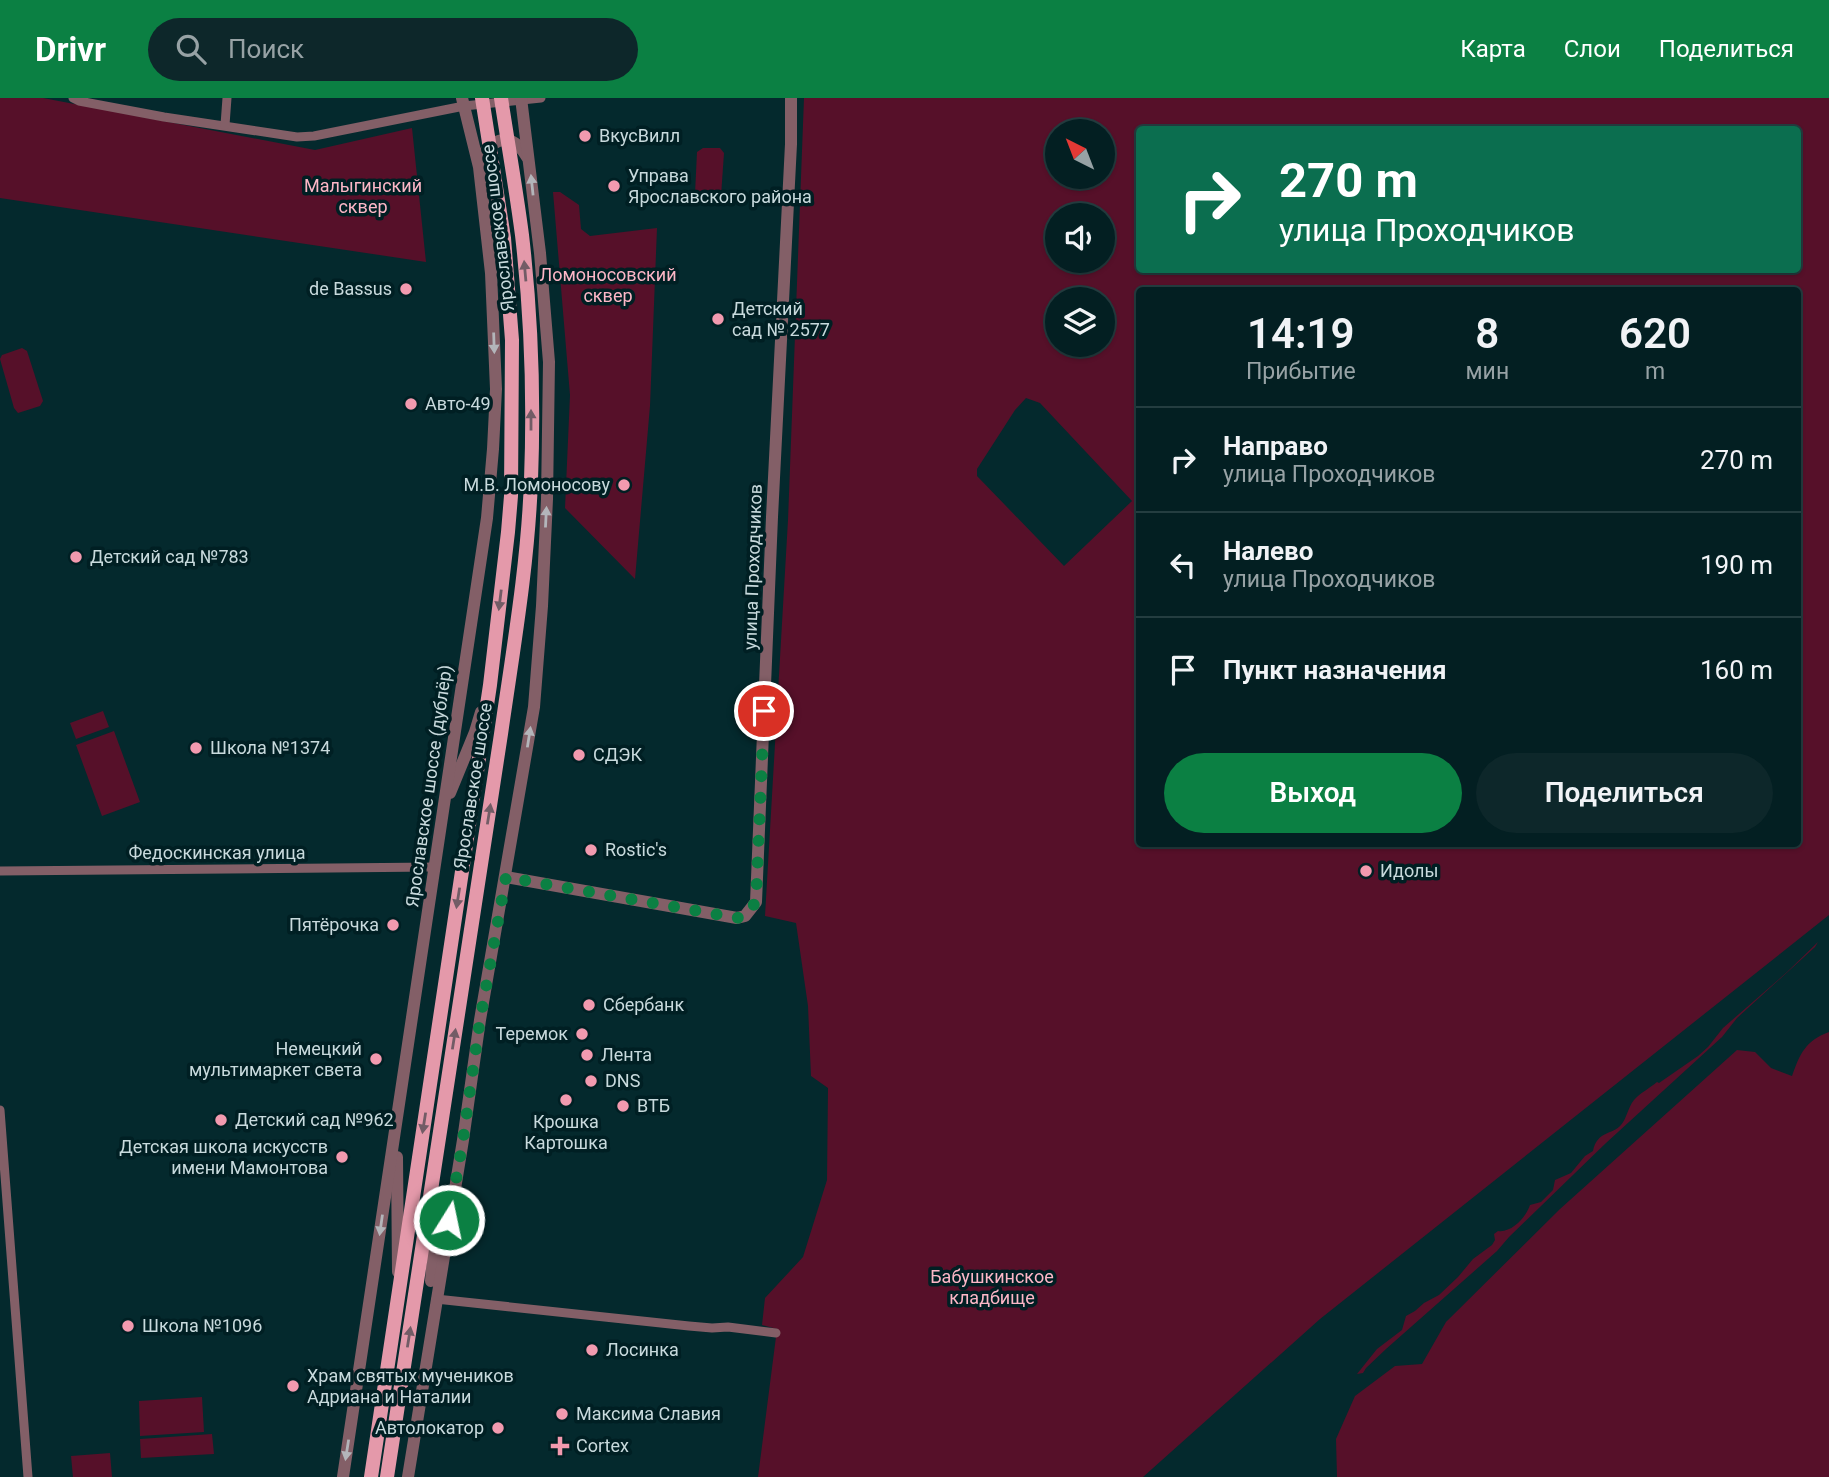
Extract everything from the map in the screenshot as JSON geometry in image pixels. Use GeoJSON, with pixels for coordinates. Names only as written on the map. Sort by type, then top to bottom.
{"type":"FeatureCollection","features":[{"type":"Feature","properties":{"kind":"main road","name":"Ярославское шоссе"},"geometry":{"type":"LineString","coordinates":[[371,1477],[490,685],[511,496],[512,340],[503,238],[482,98]]}},
{"type":"Feature","properties":{"kind":"main road","name":"Ярославское шоссе"},"geometry":{"type":"LineString","coordinates":[[387,1477],[517,619],[531,480],[531,388],[526,282],[513,100]]}},
{"type":"Feature","properties":{"kind":"street"},"geometry":{"type":"LineString","coordinates":[[73,98],[164,117],[297,137],[463,102],[541,98]]}},
{"type":"Feature","properties":{"kind":"street"},"geometry":{"type":"LineString","coordinates":[[225,125],[228,98]]}},
{"type":"Feature","properties":{"kind":"street"},"geometry":{"type":"LineString","coordinates":[[494,98],[513,100]]}},
{"type":"Feature","properties":{"kind":"street","name":"улица Проходчиков"},"geometry":{"type":"LineString","coordinates":[[506,877],[737,918],[745,916],[756,902],[792,98]]}},
{"type":"Feature","properties":{"kind":"street"},"geometry":{"type":"LineString","coordinates":[[408,1477],[480,1020],[534,708],[542,606],[549,362],[529,160],[513,100]]}},
{"type":"Feature","properties":{"kind":"street","name":"Ярославское шоссе (дублёр)"},"geometry":{"type":"LineString","coordinates":[[343,1477],[487,518],[496,389],[491,273],[479,167],[463,102]]}},
{"type":"Feature","properties":{"kind":"street"},"geometry":{"type":"LineString","coordinates":[[479,167],[492,143],[500,140],[518,145],[529,160]]}},
{"type":"Feature","properties":{"kind":"street"},"geometry":{"type":"LineString","coordinates":[[443,811],[471,744],[490,685]]}},
{"type":"Feature","properties":{"kind":"street","name":"Федоскинская улица"},"geometry":{"type":"LineString","coordinates":[[0,871],[434,867]]}},
{"type":"Feature","properties":{"kind":"street"},"geometry":{"type":"LineString","coordinates":[[0,1110],[28,1477]]}},
{"type":"Feature","properties":{"kind":"street"},"geometry":{"type":"LineString","coordinates":[[395,1129],[398,1298]]}},
{"type":"Feature","properties":{"kind":"street"},"geometry":{"type":"LineString","coordinates":[[431,1327],[434,1244],[432,1180]]}},
{"type":"Feature","properties":{"kind":"street"},"geometry":{"type":"LineString","coordinates":[[436,1299],[776,1333]]}},
{"type":"Feature","properties":{"kind":"green space","name":"Малыгинский сквер"},"geometry":{"type":"Polygon","coordinates":[[[0,98],[43,98],[315,150],[412,128],[426,262],[0,198],[0,98]]]}},
{"type":"Feature","properties":{"kind":"green space","name":"Бабушкинское кладбище"},"geometry":{"type":"Polygon","coordinates":[[[804,98],[1829,98],[1829,915],[1320,1319],[1143,1477],[758,1477],[777,1329],[762,1325],[765,1298],[803,1257],[827,1180],[828,1088],[811,1076],[808,1006],[796,923],[765,916],[788,520],[804,98]],[[1026,398],[1015,410],[977,469],[977,476],[1064,566],[1132,501],[1040,403],[1026,398]]]}},
{"type":"Feature","properties":{"kind":"green space"},"geometry":{"type":"Polygon","coordinates":[[[703,148],[720,148],[724,153],[721,196],[716,199],[699,199],[695,194],[697,152],[703,148]]]}},
{"type":"Feature","properties":{"kind":"green space","name":"Ломоносовский сквер"},"geometry":{"type":"Polygon","coordinates":[[[553,192],[560,192],[579,205],[581,229],[590,236],[657,228],[650,406],[635,579],[565,508],[570,395],[553,192]]]}},
{"type":"Feature","properties":{"kind":"green space"},"geometry":{"type":"Polygon","coordinates":[[[22,348],[27,351],[43,401],[40,406],[18,413],[14,408],[0,359],[2,355],[22,348]]]}},
{"type":"Feature","properties":{"kind":"green space"},"geometry":{"type":"Polygon","coordinates":[[[103,711],[109,727],[76,739],[70,723],[103,711]]]}},
{"type":"Feature","properties":{"kind":"green space"},"geometry":{"type":"Polygon","coordinates":[[[114,731],[140,802],[102,816],[76,745],[114,731]]]}},
{"type":"Feature","properties":{"kind":"green space"},"geometry":{"type":"Polygon","coordinates":[[[1818,942],[1737,1018],[1722,1037],[1606,1143],[1497,1251],[1386,1349],[1363,1373],[1357,1374],[1377,1349],[1402,1330],[1406,1316],[1439,1295],[1473,1259],[1492,1245],[1494,1234],[1518,1223],[1530,1205],[1541,1202],[1553,1190],[1555,1180],[1571,1173],[1585,1156],[1593,1151],[1601,1137],[1621,1125],[1636,1097],[1698,1056],[1723,1028],[1818,942]]]}},
{"type":"Feature","properties":{"kind":"green space"},"geometry":{"type":"Polygon","coordinates":[[[1829,1032],[1829,1477],[1337,1477],[1336,1439],[1355,1396],[1395,1366],[1422,1364],[1446,1322],[1560,1209],[1737,1050],[1755,1052],[1771,1068],[1792,1076],[1804,1049],[1829,1032]]]}},
{"type":"Feature","properties":{"kind":"green space"},"geometry":{"type":"Polygon","coordinates":[[[202,1397],[204,1432],[140,1436],[139,1401],[202,1397]]]}},
{"type":"Feature","properties":{"kind":"green space"},"geometry":{"type":"Polygon","coordinates":[[[212,1434],[214,1454],[141,1458],[140,1439],[212,1434]]]}},
{"type":"Feature","properties":{"kind":"green space"},"geometry":{"type":"Polygon","coordinates":[[[110,1453],[112,1477],[73,1477],[71,1456],[110,1453]]]}},
{"type":"Feature","properties":{"kind":"place","name":"ВкусВилл"},"geometry":{"type":"Point","coordinates":[585,136]}},
{"type":"Feature","properties":{"kind":"place","name":"Управа Ярославского района"},"geometry":{"type":"Point","coordinates":[614,186]}},
{"type":"Feature","properties":{"kind":"place","name":"de Bassus"},"geometry":{"type":"Point","coordinates":[406,289]}},
{"type":"Feature","properties":{"kind":"place","name":"Детский сад № 2577"},"geometry":{"type":"Point","coordinates":[718,319]}},
{"type":"Feature","properties":{"kind":"place","name":"Авто-49"},"geometry":{"type":"Point","coordinates":[411,404]}},
{"type":"Feature","properties":{"kind":"place","name":"М.В. Ломоносову"},"geometry":{"type":"Point","coordinates":[624,485]}},
{"type":"Feature","properties":{"kind":"place","name":"Детский сад №783"},"geometry":{"type":"Point","coordinates":[76,557]}},
{"type":"Feature","properties":{"kind":"place","name":"Школа №1374"},"geometry":{"type":"Point","coordinates":[196,748]}},
{"type":"Feature","properties":{"kind":"place","name":"СДЭК"},"geometry":{"type":"Point","coordinates":[579,755]}},
{"type":"Feature","properties":{"kind":"place","name":"Rostic's"},"geometry":{"type":"Point","coordinates":[591,850]}},
{"type":"Feature","properties":{"kind":"place","name":"Идолы"},"geometry":{"type":"Point","coordinates":[1366,871]}},
{"type":"Feature","properties":{"kind":"place","name":"Пятёрочка"},"geometry":{"type":"Point","coordinates":[393,925]}},
{"type":"Feature","properties":{"kind":"place","name":"Сбербанк"},"geometry":{"type":"Point","coordinates":[589,1005]}},
{"type":"Feature","properties":{"kind":"place","name":"Теремок"},"geometry":{"type":"Point","coordinates":[582,1034]}},
{"type":"Feature","properties":{"kind":"place","name":"Лента"},"geometry":{"type":"Point","coordinates":[587,1055]}},
{"type":"Feature","properties":{"kind":"place","name":"Немецкий мультимаркет света"},"geometry":{"type":"Point","coordinates":[376,1059]}},
{"type":"Feature","properties":{"kind":"place","name":"DNS"},"geometry":{"type":"Point","coordinates":[591,1081]}},
{"type":"Feature","properties":{"kind":"place","name":"Крошка Картошка"},"geometry":{"type":"Point","coordinates":[566,1100]}},
{"type":"Feature","properties":{"kind":"place","name":"ВТБ"},"geometry":{"type":"Point","coordinates":[623,1106]}},
{"type":"Feature","properties":{"kind":"place","name":"Детский сад №962"},"geometry":{"type":"Point","coordinates":[221,1120]}},
{"type":"Feature","properties":{"kind":"place","name":"Детская школа искусств имени Мамонтова"},"geometry":{"type":"Point","coordinates":[342,1157]}},
{"type":"Feature","properties":{"kind":"place","name":"Школа №1096"},"geometry":{"type":"Point","coordinates":[128,1326]}},
{"type":"Feature","properties":{"kind":"place","name":"Лосинка"},"geometry":{"type":"Point","coordinates":[592,1350]}},
{"type":"Feature","properties":{"kind":"place","name":"Храм святых мучеников Адриана и Наталии"},"geometry":{"type":"Point","coordinates":[293,1386]}},
{"type":"Feature","properties":{"kind":"place","name":"Максима Славия"},"geometry":{"type":"Point","coordinates":[562,1414]}},
{"type":"Feature","properties":{"kind":"place","name":"Автолокатор"},"geometry":{"type":"Point","coordinates":[498,1428]}},
{"type":"Feature","properties":{"kind":"place","name":"Cortex"},"geometry":{"type":"Point","coordinates":[560,1446]}},
{"type":"Feature","properties":{"kind":"route"},"geometry":{"type":"LineString","coordinates":[[449,1220],[480,1020],[506,877],[737,918],[745,916],[756,902],[764,711]]}}]}
